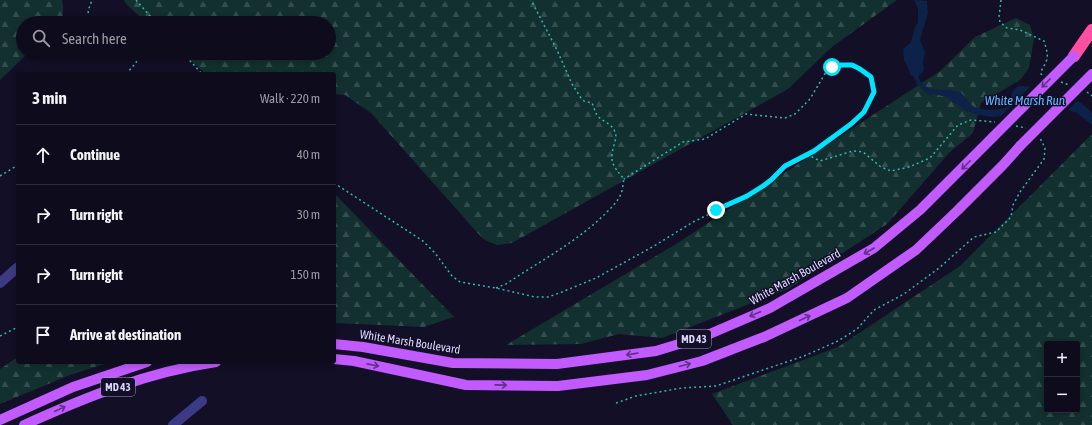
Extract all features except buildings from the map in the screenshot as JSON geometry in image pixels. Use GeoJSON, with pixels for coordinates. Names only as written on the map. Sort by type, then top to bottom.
{"type":"FeatureCollection","features":[{"type":"Feature","properties":{"kind":"highway"},"geometry":{"type":"LineString","coordinates":[[1074,56],[1092,30]]}},
{"type":"Feature","properties":{"kind":"main road","name":"White Marsh Boulevard"},"geometry":{"type":"LineString","coordinates":[[336,344],[362,347],[452,363],[557,364],[656,351],[698,338],[770,308],[874,248],[920,210],[1092,38]]}},
{"type":"Feature","properties":{"kind":"main road","name":"MD 43"},"geometry":{"type":"LineString","coordinates":[[336,359],[369,364],[466,385],[558,386],[647,375],[702,361],[764,337],[847,298],[916,250],[957,211],[1092,74]]}},
{"type":"Feature","properties":{"kind":"main road","name":"MD 43"},"geometry":{"type":"LineString","coordinates":[[0,420],[73,387],[141,364]]}},
{"type":"Feature","properties":{"kind":"main road","name":"MD 43"},"geometry":{"type":"LineString","coordinates":[[24,425],[71,403],[144,377],[203,364]]}},
{"type":"Feature","properties":{"kind":"street"},"geometry":{"type":"LineString","coordinates":[[0,283],[16,270]]}},
{"type":"Feature","properties":{"kind":"street"},"geometry":{"type":"LineString","coordinates":[[173,425],[202,401]]}},
{"type":"Feature","properties":{"kind":"path"},"geometry":{"type":"LineString","coordinates":[[89,16],[88,11],[92,0]]}},
{"type":"Feature","properties":{"kind":"path"},"geometry":{"type":"LineString","coordinates":[[136,0],[150,16]]}},
{"type":"Feature","properties":{"kind":"path"},"geometry":{"type":"LineString","coordinates":[[531,0],[557,50],[572,84],[581,98],[584,101],[592,103],[596,114],[609,124],[615,132],[616,140],[612,150],[612,161],[615,169],[624,179]]}},
{"type":"Feature","properties":{"kind":"path"},"geometry":{"type":"LineString","coordinates":[[1001,0],[1000,22],[1007,28],[1020,30],[1044,41],[1047,52],[1046,61],[1041,70],[1041,74],[1048,77]]}},
{"type":"Feature","properties":{"kind":"path"},"geometry":{"type":"LineString","coordinates":[[128,72],[137,60]]}},
{"type":"Feature","properties":{"kind":"path"},"geometry":{"type":"LineString","coordinates":[[189,60],[200,72]]}},
{"type":"Feature","properties":{"kind":"path"},"geometry":{"type":"LineString","coordinates":[[336,184],[426,244],[436,253],[452,276],[460,282],[535,297],[548,297],[596,278],[654,246],[693,222],[747,196],[771,180],[785,166],[814,151],[851,124],[864,112],[874,92],[871,77],[852,65],[832,67],[826,72],[810,99],[795,114],[785,118],[746,114],[705,139],[683,142],[624,179],[622,193],[596,223],[506,284],[496,288]]}},
{"type":"Feature","properties":{"kind":"path"},"geometry":{"type":"LineString","coordinates":[[1061,82],[1074,87]]}},
{"type":"Feature","properties":{"kind":"path"},"geometry":{"type":"LineString","coordinates":[[1081,90],[1088,92],[1092,96]]}},
{"type":"Feature","properties":{"kind":"path"},"geometry":{"type":"LineString","coordinates":[[0,176],[16,165]]}},
{"type":"Feature","properties":{"kind":"path"},"geometry":{"type":"LineString","coordinates":[[0,336],[16,328]]}},
{"type":"Feature","properties":{"kind":"green space"},"geometry":{"type":"Polygon","coordinates":[[[0,0],[62,0],[63,16],[16,16],[16,60],[21,60],[0,80],[0,0]]]}},
{"type":"Feature","properties":{"kind":"green space"},"geometry":{"type":"Polygon","coordinates":[[[124,0],[897,0],[832,47],[788,89],[512,243],[497,245],[483,239],[371,113],[345,95],[336,94],[336,72],[204,72],[190,60],[336,60],[336,16],[139,16],[127,5],[124,0]]]}},
{"type":"Feature","properties":{"kind":"green space"},"geometry":{"type":"Polygon","coordinates":[[[1016,18],[1030,25],[1034,39],[1029,68],[1020,80],[981,103],[973,133],[950,152],[887,224],[788,289],[662,338],[619,334],[581,344],[506,345],[676,244],[940,71],[975,37],[1016,18]]]}},
{"type":"Feature","properties":{"kind":"green space"},"geometry":{"type":"Polygon","coordinates":[[[1092,134],[1092,425],[733,425],[712,394],[838,347],[960,266],[1092,134]]]}},
{"type":"Feature","properties":{"kind":"green space"},"geometry":{"type":"Polygon","coordinates":[[[336,195],[454,317],[424,327],[336,323],[336,195]]]}},
{"type":"Feature","properties":{"kind":"green space"},"geometry":{"type":"Polygon","coordinates":[[[16,358],[16,364],[105,364],[70,375],[0,404],[0,369],[16,358]]]}},
{"type":"Feature","properties":{"kind":"water","name":"White Marsh Run"},"geometry":{"type":"Polygon","coordinates":[[[914,0],[927,1],[928,13],[920,40],[925,52],[923,62],[924,70],[918,77],[921,83],[930,88],[959,92],[974,107],[986,110],[1008,107],[1012,93],[1019,86],[1038,89],[1080,102],[1092,113],[1092,125],[1077,113],[1068,110],[992,117],[978,115],[967,111],[951,101],[948,97],[933,94],[930,96],[917,84],[913,76],[910,75],[904,60],[903,49],[911,42],[918,22],[918,9],[914,0]]]}},
{"type":"Feature","properties":{"kind":"pier"},"geometry":{"type":"Polygon","coordinates":[[[1032,85],[1079,99],[1066,112],[999,118],[1032,85]]]}},
{"type":"Feature","properties":{"kind":"route"},"geometry":{"type":"LineString","coordinates":[[716,210],[747,196],[763,186],[785,166],[814,151],[851,124],[864,112],[874,92],[871,77],[867,73],[852,65],[832,67]]}}]}
